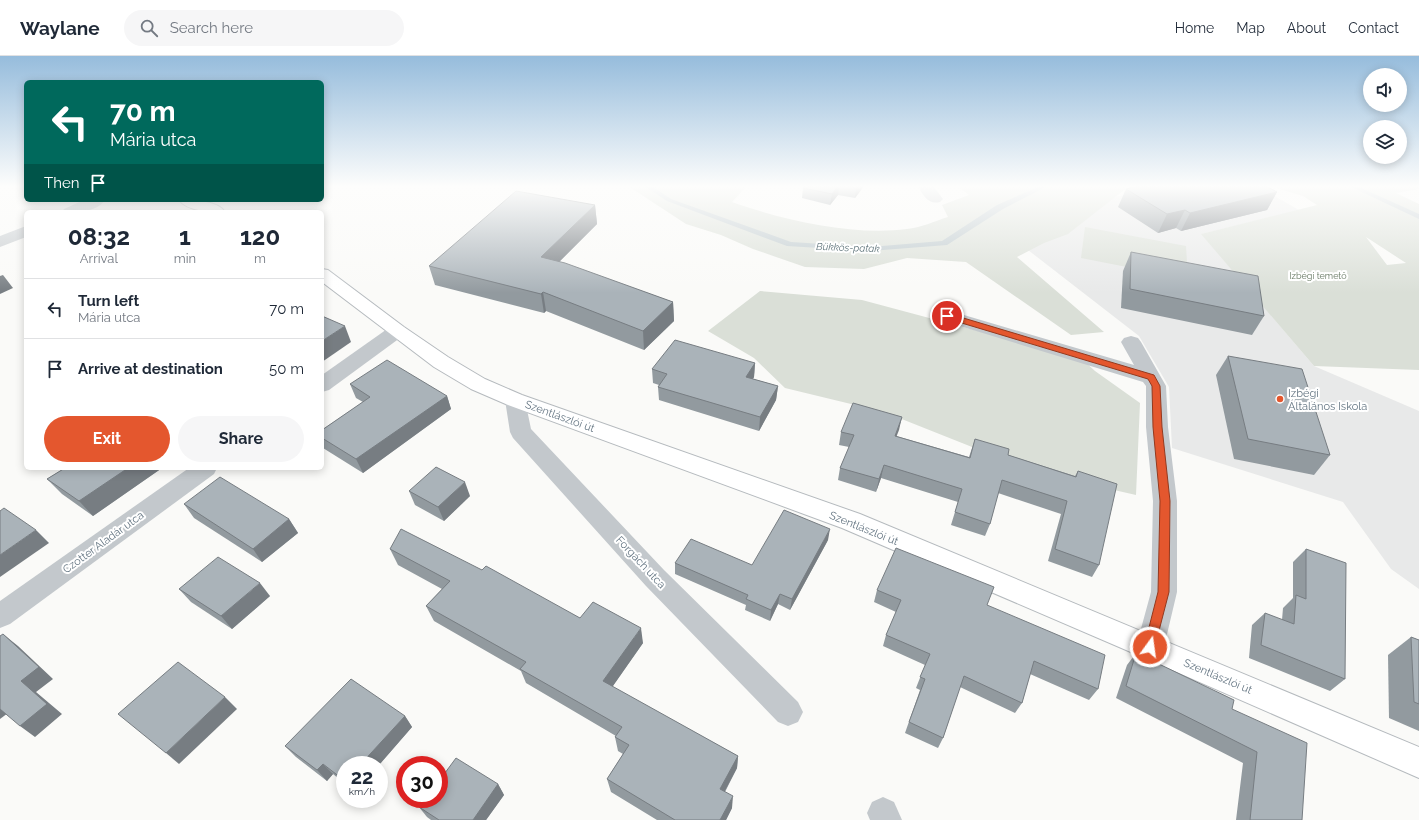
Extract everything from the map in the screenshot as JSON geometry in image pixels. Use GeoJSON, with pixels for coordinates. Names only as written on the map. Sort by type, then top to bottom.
{"type":"FeatureCollection","features":[{"type":"Feature","properties":{"kind":"main road","name":"Szentlászlói út"},"geometry":{"type":"LineString","coordinates":[[324,276],[397,331],[441,362],[478,384],[515,400],[851,522],[1150,647],[1419,763]]}},
{"type":"Feature","properties":{"kind":"street"},"geometry":{"type":"LineString","coordinates":[[0,242],[24,232]]}},
{"type":"Feature","properties":{"kind":"street"},"geometry":{"type":"LineString","coordinates":[[947,316],[1151,377]]}},
{"type":"Feature","properties":{"kind":"street"},"geometry":{"type":"LineString","coordinates":[[324,384],[397,331]]}},
{"type":"Feature","properties":{"kind":"street"},"geometry":{"type":"LineString","coordinates":[[1131,342],[1156,386],[1157,427],[1165,501],[1164,592],[1150,647]]}},
{"type":"Feature","properties":{"kind":"street","name":"Forgách utca"},"geometry":{"type":"LineString","coordinates":[[515,400],[521,432],[655,578],[788,712]]}},
{"type":"Feature","properties":{"kind":"street","name":"Czotter Aladár utca"},"geometry":{"type":"LineString","coordinates":[[0,616],[203,470]]}},
{"type":"Feature","properties":{"kind":"shaded area","name":"Izbégi Általános Iskola"},"geometry":{"type":"Polygon","coordinates":[[[1064,222],[1252,222],[1202,234],[1314,366],[1419,411],[1419,589],[1391,569],[1343,502],[1172,448],[1169,387],[1139,336],[1019,243],[1064,222]]]}},
{"type":"Feature","properties":{"kind":"green space"},"geometry":{"type":"Polygon","coordinates":[[[682,222],[803,222],[841,228],[886,231],[907,229],[935,222],[1084,222],[1068,234],[1044,243],[1017,257],[1104,332],[1071,335],[966,262],[907,258],[864,269],[805,267],[753,249],[721,235],[682,222]]]}},
{"type":"Feature","properties":{"kind":"green space","name":"Izbégi temető"},"geometry":{"type":"Polygon","coordinates":[[[1250,222],[1419,222],[1419,370],[1314,366],[1201,234],[1250,222]],[[1366,237],[1387,265],[1406,263],[1366,237]]]}},
{"type":"Feature","properties":{"kind":"green space"},"geometry":{"type":"Polygon","coordinates":[[[1085,227],[1186,246],[1188,279],[1081,258],[1085,227]]]}},
{"type":"Feature","properties":{"kind":"green space"},"geometry":{"type":"Polygon","coordinates":[[[760,291],[862,300],[1082,359],[1095,371],[1140,403],[1136,495],[1035,472],[884,412],[785,388],[754,358],[708,331],[760,291]]]}},
{"type":"Feature","properties":{"kind":"building"},"geometry":{"type":"Polygon","coordinates":[[[480,222],[578,222],[541,257],[565,263],[673,302],[643,331],[543,292],[541,294],[429,266],[480,222]]]}},
{"type":"Feature","properties":{"kind":"building"},"geometry":{"type":"Polygon","coordinates":[[[1131,252],[1258,276],[1264,316],[1130,289],[1131,252]]]}},
{"type":"Feature","properties":{"kind":"building"},"geometry":{"type":"Polygon","coordinates":[[[324,317],[345,326],[324,340],[324,317]]]}},
{"type":"Feature","properties":{"kind":"building"},"geometry":{"type":"Polygon","coordinates":[[[675,340],[755,363],[746,377],[778,386],[760,417],[658,387],[667,374],[652,369],[675,340]]]}},
{"type":"Feature","properties":{"kind":"building"},"geometry":{"type":"Polygon","coordinates":[[[1228,356],[1302,369],[1330,455],[1248,439],[1228,356]]]}},
{"type":"Feature","properties":{"kind":"building"},"geometry":{"type":"Polygon","coordinates":[[[387,360],[447,396],[356,459],[324,439],[324,429],[370,397],[350,384],[387,360]]]}},
{"type":"Feature","properties":{"kind":"building"},"geometry":{"type":"Polygon","coordinates":[[[853,403],[902,417],[895,436],[970,458],[975,439],[1009,449],[1008,455],[1076,477],[1078,471],[1117,484],[1099,565],[1055,549],[1067,501],[1002,480],[990,524],[955,512],[962,489],[884,465],[879,479],[840,468],[854,435],[841,432],[853,403]]]}},
{"type":"Feature","properties":{"kind":"building"},"geometry":{"type":"Polygon","coordinates":[[[436,467],[465,482],[438,507],[409,491],[436,467]]]}},
{"type":"Feature","properties":{"kind":"building"},"geometry":{"type":"Polygon","coordinates":[[[62,470],[125,470],[79,501],[47,479],[62,470]]]}},
{"type":"Feature","properties":{"kind":"building"},"geometry":{"type":"Polygon","coordinates":[[[220,477],[289,519],[253,549],[184,504],[220,477]]]}},
{"type":"Feature","properties":{"kind":"building"},"geometry":{"type":"Polygon","coordinates":[[[4,508],[36,530],[0,555],[0,511],[4,508]]]}},
{"type":"Feature","properties":{"kind":"building"},"geometry":{"type":"Polygon","coordinates":[[[784,510],[830,529],[792,599],[780,594],[771,610],[746,599],[748,595],[675,563],[691,539],[752,565],[784,510]]]}},
{"type":"Feature","properties":{"kind":"building"},"geometry":{"type":"Polygon","coordinates":[[[401,529],[482,570],[486,566],[580,618],[593,602],[641,628],[603,681],[738,756],[720,789],[733,796],[720,820],[675,820],[607,779],[629,745],[615,737],[622,727],[520,669],[526,662],[426,606],[450,581],[390,549],[401,529]]]}},
{"type":"Feature","properties":{"kind":"building"},"geometry":{"type":"Polygon","coordinates":[[[896,548],[994,587],[987,605],[1105,655],[1098,689],[1034,661],[1022,703],[964,676],[943,738],[909,722],[925,679],[920,677],[930,654],[886,635],[901,600],[877,590],[896,548]]]}},
{"type":"Feature","properties":{"kind":"building"},"geometry":{"type":"Polygon","coordinates":[[[1306,549],[1346,563],[1345,679],[1261,645],[1265,613],[1294,624],[1296,595],[1306,599],[1306,549]]]}},
{"type":"Feature","properties":{"kind":"building"},"geometry":{"type":"Polygon","coordinates":[[[218,557],[260,583],[221,616],[179,589],[218,557]]]}},
{"type":"Feature","properties":{"kind":"building"},"geometry":{"type":"Polygon","coordinates":[[[3,634],[39,667],[21,681],[47,704],[20,726],[0,709],[0,636],[3,634]]]}},
{"type":"Feature","properties":{"kind":"building"},"geometry":{"type":"Polygon","coordinates":[[[1411,637],[1419,640],[1419,704],[1414,702],[1411,637]]]}},
{"type":"Feature","properties":{"kind":"building"},"geometry":{"type":"Polygon","coordinates":[[[1136,653],[1234,700],[1232,709],[1307,743],[1302,820],[1250,820],[1257,752],[1126,686],[1136,653]]]}},
{"type":"Feature","properties":{"kind":"building"},"geometry":{"type":"Polygon","coordinates":[[[178,662],[225,697],[166,753],[118,714],[178,662]]]}},
{"type":"Feature","properties":{"kind":"building"},"geometry":{"type":"Polygon","coordinates":[[[351,679],[405,716],[368,756],[336,756],[336,774],[323,764],[317,770],[285,746],[351,679]]]}},
{"type":"Feature","properties":{"kind":"building"},"geometry":{"type":"Polygon","coordinates":[[[456,758],[498,784],[473,820],[439,820],[421,808],[448,808],[448,769],[456,758]]]}},
{"type":"Feature","properties":{"kind":"waterway","name":"Bükkös-patak"},"geometry":{"type":"LineString","coordinates":[[729,222],[790,244],[870,249],[944,243],[977,222]]}},
{"type":"Feature","properties":{"kind":"place","name":"Izbégi Általános Iskola"},"geometry":{"type":"Point","coordinates":[1280,399]}},
{"type":"Feature","properties":{"kind":"route"},"geometry":{"type":"LineString","coordinates":[[947,316],[1151,377],[1156,386],[1157,427],[1165,501],[1164,592],[1150,647]]}}]}
